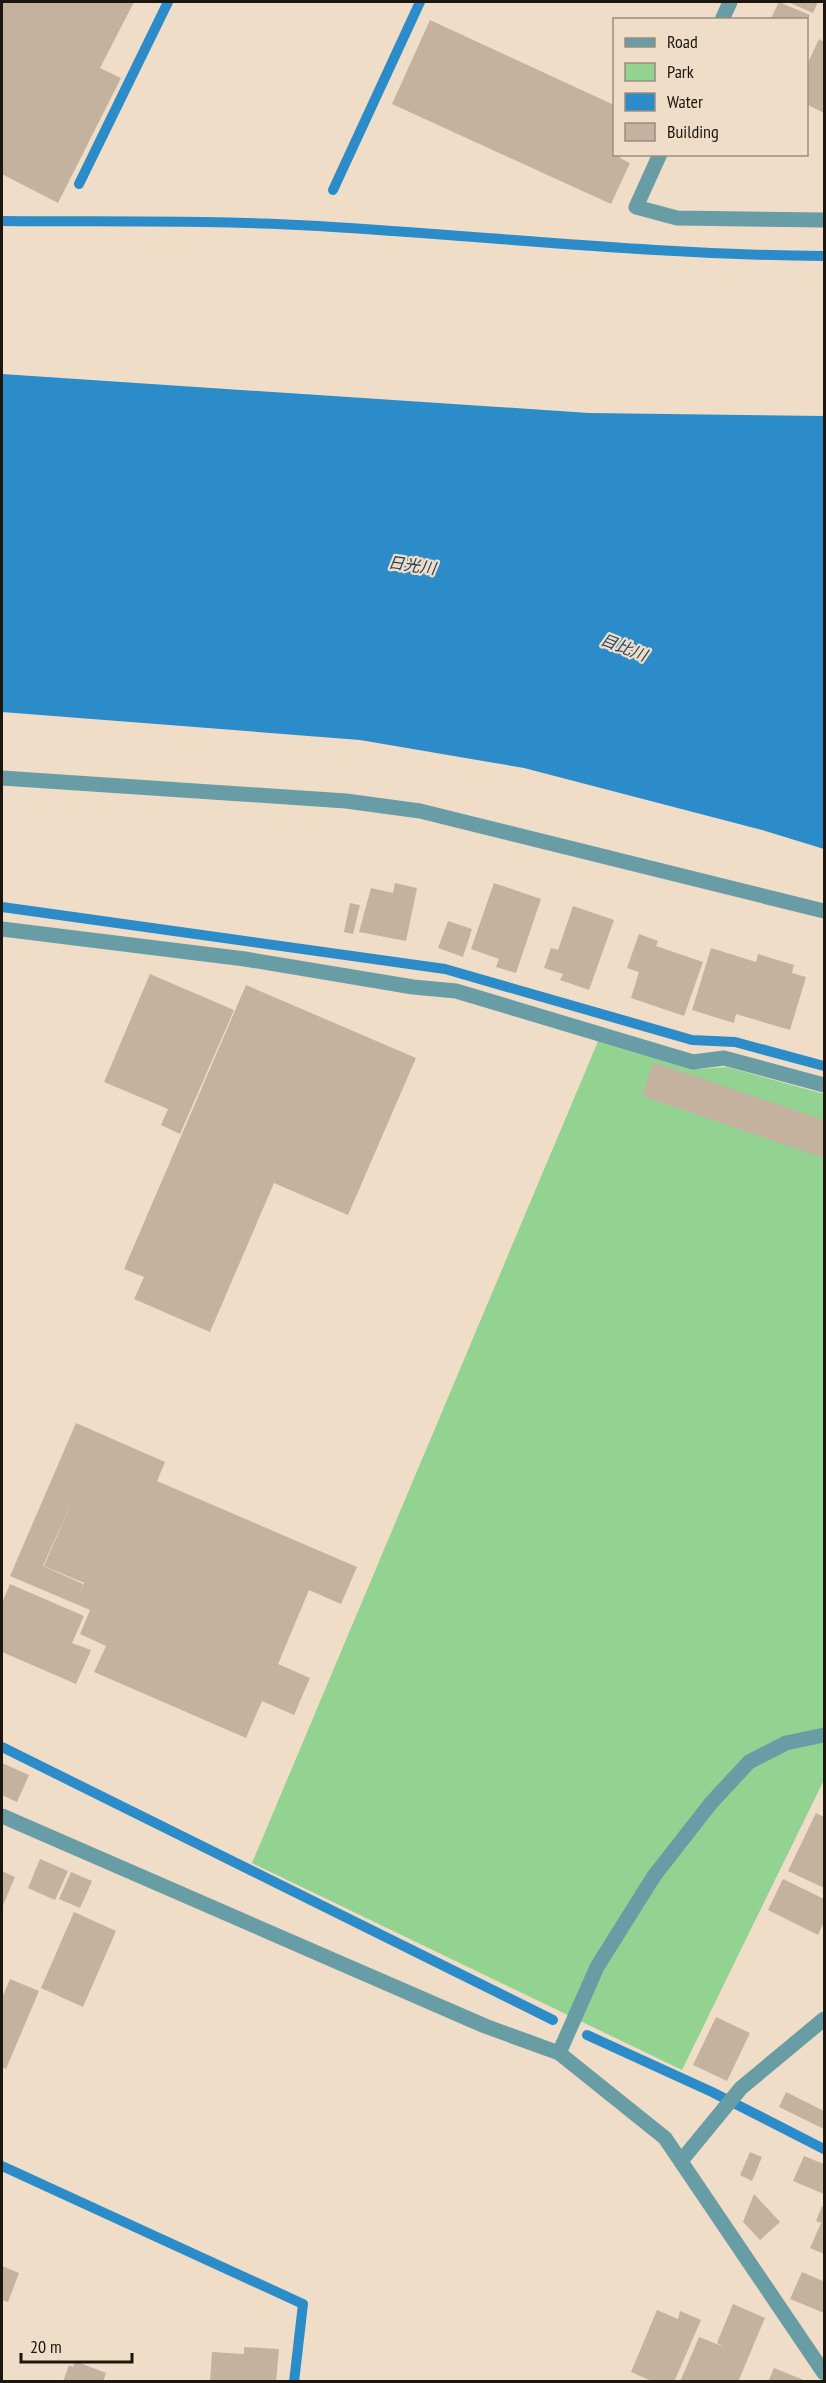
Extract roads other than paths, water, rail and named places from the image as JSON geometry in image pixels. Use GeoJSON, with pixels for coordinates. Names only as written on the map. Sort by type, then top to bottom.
{"type":"FeatureCollection","features":[{"type":"Feature","properties":{"kind":"street"},"geometry":{"type":"LineString","coordinates":[[723,18],[730,2]]}},
{"type":"Feature","properties":{"kind":"street"},"geometry":{"type":"LineString","coordinates":[[659,156],[636,207],[677,218],[825,220]]}},
{"type":"Feature","properties":{"kind":"street"},"geometry":{"type":"LineString","coordinates":[[2,778],[346,801],[420,811],[825,911]]}},
{"type":"Feature","properties":{"kind":"street"},"geometry":{"type":"LineString","coordinates":[[2,929],[245,959],[413,987],[456,991],[693,1062],[724,1058],[825,1085]]}},
{"type":"Feature","properties":{"kind":"street"},"geometry":{"type":"LineString","coordinates":[[559,2053],[597,1967],[654,1876],[711,1803],[748,1762],[786,1743],[825,1735]]}},
{"type":"Feature","properties":{"kind":"street"},"geometry":{"type":"LineString","coordinates":[[2,1816],[485,2026],[559,2053],[665,2138],[825,2373]]}},
{"type":"Feature","properties":{"kind":"street"},"geometry":{"type":"LineString","coordinates":[[681,2161],[741,2088],[825,2019]]}},
{"type":"Feature","properties":{"kind":"water"},"geometry":{"type":"Polygon","coordinates":[[[2,374],[589,413],[824,416],[824,849],[762,830],[524,768],[360,740],[2,712],[2,374]]]}},
{"type":"Feature","properties":{"kind":"waterway"},"geometry":{"type":"LineString","coordinates":[[79,184],[168,2]]}},
{"type":"Feature","properties":{"kind":"waterway"},"geometry":{"type":"LineString","coordinates":[[333,190],[420,2]]}},
{"type":"Feature","properties":{"kind":"waterway"},"geometry":{"type":"LineString","coordinates":[[2,221],[279,224],[634,249],[824,256]]}},
{"type":"Feature","properties":{"kind":"waterway"},"geometry":{"type":"LineString","coordinates":[[2,907],[445,969],[692,1040],[735,1042],[824,1066]]}},
{"type":"Feature","properties":{"kind":"waterway"},"geometry":{"type":"LineString","coordinates":[[2,1747],[553,2020]]}},
{"type":"Feature","properties":{"kind":"waterway"},"geometry":{"type":"LineString","coordinates":[[587,2035],[712,2092],[824,2149]]}},
{"type":"Feature","properties":{"kind":"waterway"},"geometry":{"type":"LineString","coordinates":[[2,2166],[303,2304],[294,2382]]}},
{"type":"Feature","properties":{"kind":"water label","name":"日光川"},"geometry":{"type":"Point","coordinates":[412,565]}},
{"type":"Feature","properties":{"kind":"water label","name":"目比川"},"geometry":{"type":"Point","coordinates":[624,647]}}]}
